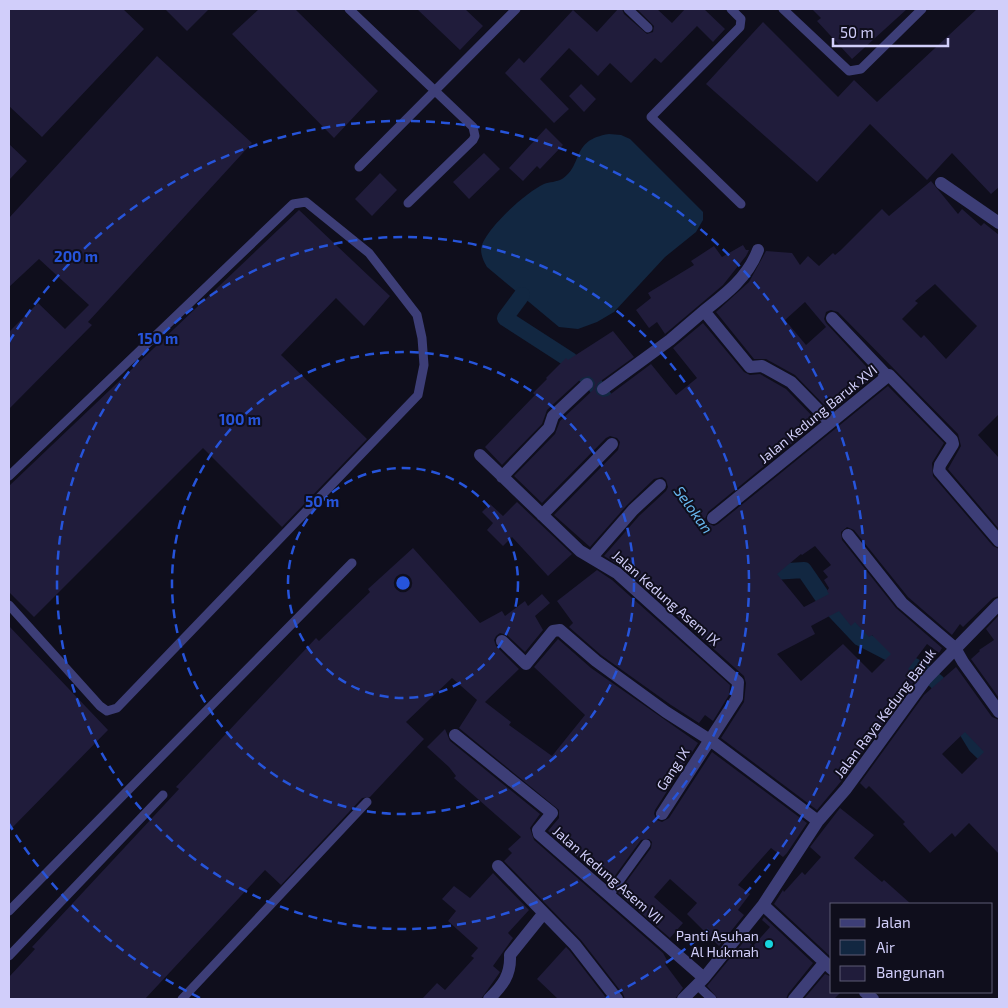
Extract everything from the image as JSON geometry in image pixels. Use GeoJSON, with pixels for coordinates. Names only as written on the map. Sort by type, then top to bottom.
{"type":"FeatureCollection","features":[{"type":"Feature","properties":{"kind":"street"},"geometry":{"type":"LineString","coordinates":[[941,183],[999,223]]}},
{"type":"Feature","properties":{"kind":"street"},"geometry":{"type":"LineString","coordinates":[[603,389],[670,340],[732,289],[750,267],[758,250]]}},
{"type":"Feature","properties":{"kind":"street"},"geometry":{"type":"LineString","coordinates":[[704,311],[750,367],[765,367],[791,382],[830,422]]}},
{"type":"Feature","properties":{"kind":"street"},"geometry":{"type":"LineString","coordinates":[[832,318],[886,375]]}},
{"type":"Feature","properties":{"kind":"street","name":"Jalan Kedung Baruk XVI"},"geometry":{"type":"LineString","coordinates":[[712,518],[886,375],[890,375],[952,440],[953,444],[940,465],[939,471],[999,541]]}},
{"type":"Feature","properties":{"kind":"street"},"geometry":{"type":"LineString","coordinates":[[502,477],[549,428],[553,416],[587,384]]}},
{"type":"Feature","properties":{"kind":"street"},"geometry":{"type":"LineString","coordinates":[[542,515],[612,444]]}},
{"type":"Feature","properties":{"kind":"street","name":"Jalan Kedung Asem IX"},"geometry":{"type":"LineString","coordinates":[[480,455],[580,551],[592,556],[617,573],[738,682],[737,698],[710,740]]}},
{"type":"Feature","properties":{"kind":"street"},"geometry":{"type":"LineString","coordinates":[[592,556],[633,510],[660,485]]}},
{"type":"Feature","properties":{"kind":"street"},"geometry":{"type":"LineString","coordinates":[[848,535],[902,603],[954,648],[999,712]]}},
{"type":"Feature","properties":{"kind":"street","name":"Jalan Raya Kedung Baruk"},"geometry":{"type":"LineString","coordinates":[[683,999],[700,982],[763,905],[818,821],[846,789],[929,676],[954,648],[999,604]]}},
{"type":"Feature","properties":{"kind":"street"},"geometry":{"type":"LineString","coordinates":[[502,641],[526,664],[553,631],[560,630],[596,661],[666,712],[710,740],[818,821]]}},
{"type":"Feature","properties":{"kind":"street","name":"Jalan Kedung Asem VII"},"geometry":{"type":"LineString","coordinates":[[455,735],[552,813],[537,832],[609,894],[700,982]]}},
{"type":"Feature","properties":{"kind":"street","name":"Gang IX"},"geometry":{"type":"LineString","coordinates":[[662,814],[710,740]]}},
{"type":"Feature","properties":{"kind":"street"},"geometry":{"type":"LineString","coordinates":[[498,866],[575,945],[617,999]]}},
{"type":"Feature","properties":{"kind":"street"},"geometry":{"type":"LineString","coordinates":[[763,905],[828,966],[794,999]]}},
{"type":"Feature","properties":{"kind":"street"},"geometry":{"type":"LineString","coordinates":[[489,999],[505,983],[510,968],[510,955],[543,914]]}},
{"type":"Feature","properties":{"kind":"lane"},"geometry":{"type":"LineString","coordinates":[[349,9],[434,91],[470,122],[475,136],[408,203]]}},
{"type":"Feature","properties":{"kind":"lane"},"geometry":{"type":"LineString","coordinates":[[359,167],[516,9]]}},
{"type":"Feature","properties":{"kind":"lane"},"geometry":{"type":"LineString","coordinates":[[628,9],[648,28]]}},
{"type":"Feature","properties":{"kind":"lane"},"geometry":{"type":"LineString","coordinates":[[730,9],[741,19],[742,24],[651,117],[741,204]]}},
{"type":"Feature","properties":{"kind":"lane"},"geometry":{"type":"LineString","coordinates":[[783,9],[849,71],[861,69],[922,9]]}},
{"type":"Feature","properties":{"kind":"lane"},"geometry":{"type":"LineString","coordinates":[[9,476],[293,204],[300,201],[306,202],[369,253],[417,316],[422,338],[424,365],[418,395],[116,708],[107,711],[100,706],[9,605]]}},
{"type":"Feature","properties":{"kind":"lane"},"geometry":{"type":"LineString","coordinates":[[9,911],[352,563]]}},
{"type":"Feature","properties":{"kind":"lane"},"geometry":{"type":"LineString","coordinates":[[9,956],[164,795]]}},
{"type":"Feature","properties":{"kind":"lane"},"geometry":{"type":"LineString","coordinates":[[182,999],[367,802]]}},
{"type":"Feature","properties":{"kind":"lane"},"geometry":{"type":"LineString","coordinates":[[609,894],[646,844]]}},
{"type":"Feature","properties":{"kind":"lane"},"geometry":{"type":"LineString","coordinates":[[700,982],[712,999]]}},
{"type":"Feature","properties":{"kind":"water"},"geometry":{"type":"Polygon","coordinates":[[[609,134],[621,135],[630,139],[703,212],[703,220],[696,232],[665,257],[614,312],[597,322],[578,329],[559,327],[487,267],[481,249],[489,232],[517,203],[536,188],[562,179],[569,173],[583,147],[588,142],[609,134]]]}},
{"type":"Feature","properties":{"kind":"building"},"geometry":{"type":"Polygon","coordinates":[[[9,9],[123,9],[144,29],[42,137],[9,106],[9,9]]]}},
{"type":"Feature","properties":{"kind":"building"},"geometry":{"type":"Polygon","coordinates":[[[165,9],[209,9],[187,31],[165,9]]]}},
{"type":"Feature","properties":{"kind":"building"},"geometry":{"type":"Polygon","coordinates":[[[259,9],[295,9],[378,91],[334,138],[232,34],[259,9]]]}},
{"type":"Feature","properties":{"kind":"building"},"geometry":{"type":"Polygon","coordinates":[[[417,9],[465,9],[483,26],[460,50],[417,9]]]}},
{"type":"Feature","properties":{"kind":"building"},"geometry":{"type":"Polygon","coordinates":[[[618,9],[622,9],[624,14],[647,34],[653,32],[654,26],[637,9],[657,9],[672,23],[685,9],[704,9],[725,29],[713,42],[697,26],[661,63],[655,58],[631,83],[610,63],[598,76],[569,48],[540,79],[569,109],[554,123],[505,73],[519,58],[524,63],[573,10],[597,32],[618,9]]]}},
{"type":"Feature","properties":{"kind":"building"},"geometry":{"type":"Polygon","coordinates":[[[812,9],[907,9],[852,59],[817,21],[821,18],[812,9]]]}},
{"type":"Feature","properties":{"kind":"building"},"geometry":{"type":"Polygon","coordinates":[[[977,9],[999,9],[999,187],[991,194],[952,153],[927,180],[870,124],[817,182],[706,84],[763,22],[838,97],[854,80],[877,102],[977,9]]]}},
{"type":"Feature","properties":{"kind":"building"},"geometry":{"type":"Polygon","coordinates":[[[157,56],[252,143],[88,322],[92,325],[9,409],[9,332],[38,303],[65,329],[89,305],[39,259],[9,287],[9,218],[157,56]]]}},
{"type":"Feature","properties":{"kind":"building"},"geometry":{"type":"Polygon","coordinates":[[[581,84],[596,99],[584,112],[569,96],[581,84]]]}},
{"type":"Feature","properties":{"kind":"building"},"geometry":{"type":"Polygon","coordinates":[[[546,128],[563,145],[540,169],[537,166],[523,181],[509,168],[546,128]]]}},
{"type":"Feature","properties":{"kind":"building"},"geometry":{"type":"Polygon","coordinates":[[[9,144],[27,161],[9,180],[9,144]]]}},
{"type":"Feature","properties":{"kind":"building"},"geometry":{"type":"Polygon","coordinates":[[[484,153],[500,169],[469,199],[453,182],[484,153]]]}},
{"type":"Feature","properties":{"kind":"building"},"geometry":{"type":"Polygon","coordinates":[[[380,173],[397,190],[372,216],[355,199],[380,173]]]}},
{"type":"Feature","properties":{"kind":"building"},"geometry":{"type":"Polygon","coordinates":[[[931,181],[958,214],[962,209],[981,226],[984,223],[999,235],[999,414],[978,435],[999,458],[999,529],[948,469],[961,446],[958,434],[838,312],[831,310],[826,312],[824,319],[826,323],[875,376],[831,412],[795,375],[766,359],[754,359],[716,312],[749,282],[766,251],[792,253],[800,265],[808,256],[819,266],[833,253],[835,255],[841,250],[882,209],[889,216],[931,181]],[[935,284],[915,301],[918,303],[902,319],[921,338],[924,335],[946,359],[977,326],[935,284]],[[805,302],[785,320],[806,345],[826,327],[805,302]]]}},
{"type":"Feature","properties":{"kind":"building"},"geometry":{"type":"Polygon","coordinates":[[[299,210],[390,296],[364,326],[336,298],[281,355],[367,439],[282,527],[203,448],[34,617],[9,592],[9,486],[299,210]]]}},
{"type":"Feature","properties":{"kind":"building"},"geometry":{"type":"Polygon","coordinates":[[[743,245],[746,250],[749,250],[746,256],[723,285],[665,334],[657,322],[649,328],[636,310],[651,298],[648,293],[694,265],[691,261],[714,246],[722,257],[743,245]]]}},
{"type":"Feature","properties":{"kind":"building"},"geometry":{"type":"Polygon","coordinates":[[[703,323],[744,372],[750,375],[760,374],[786,389],[818,422],[708,512],[705,519],[707,523],[714,526],[718,524],[888,386],[944,443],[932,463],[933,476],[993,546],[999,549],[999,596],[993,598],[963,627],[960,624],[952,635],[908,597],[854,530],[847,527],[841,532],[842,540],[896,608],[942,648],[939,653],[927,644],[908,669],[918,676],[843,779],[817,810],[721,738],[744,702],[746,683],[744,676],[622,567],[604,556],[639,516],[666,491],[668,487],[666,480],[662,477],[654,479],[627,505],[590,547],[554,515],[618,450],[620,442],[617,438],[610,436],[606,438],[542,503],[514,476],[555,434],[560,421],[593,390],[595,383],[593,379],[589,376],[582,378],[547,410],[542,424],[502,465],[485,447],[535,395],[533,393],[566,358],[568,360],[613,331],[634,357],[598,383],[595,389],[597,394],[603,397],[608,396],[651,364],[676,395],[697,378],[673,348],[703,323]],[[815,546],[801,554],[777,574],[804,607],[829,594],[827,591],[829,588],[824,580],[828,577],[823,571],[831,565],[815,546]],[[839,611],[811,626],[815,634],[777,654],[801,681],[843,644],[872,673],[891,654],[872,635],[869,637],[855,622],[851,626],[839,611]]]}},
{"type":"Feature","properties":{"kind":"building"},"geometry":{"type":"Polygon","coordinates":[[[517,502],[572,554],[548,576],[512,537],[503,546],[487,530],[493,523],[482,512],[490,504],[503,516],[517,502]]]}},
{"type":"Feature","properties":{"kind":"building"},"geometry":{"type":"Polygon","coordinates":[[[413,548],[480,623],[502,611],[505,616],[525,601],[528,606],[542,594],[550,603],[535,616],[543,630],[525,652],[507,635],[500,633],[496,636],[494,640],[496,646],[519,669],[485,702],[511,722],[509,725],[552,756],[585,715],[534,667],[558,639],[591,668],[698,743],[655,810],[654,814],[657,820],[662,822],[669,818],[712,752],[807,823],[783,857],[771,848],[738,885],[750,894],[738,910],[744,915],[719,946],[687,914],[697,903],[670,879],[654,897],[683,923],[670,938],[618,893],[651,848],[652,842],[649,839],[641,840],[609,884],[548,831],[559,818],[559,810],[459,728],[477,700],[452,678],[406,722],[424,739],[370,797],[362,798],[281,885],[265,870],[145,999],[9,999],[9,977],[35,949],[32,947],[179,789],[176,787],[316,638],[319,641],[370,592],[368,589],[413,548]]]}},
{"type":"Feature","properties":{"kind":"building"},"geometry":{"type":"Polygon","coordinates":[[[597,570],[612,580],[730,685],[729,695],[713,721],[705,715],[699,723],[671,705],[601,655],[569,627],[573,623],[557,601],[597,570]]]}},
{"type":"Feature","properties":{"kind":"building"},"geometry":{"type":"Polygon","coordinates":[[[999,615],[999,698],[971,659],[979,650],[994,640],[986,629],[999,615]]]}},
{"type":"Feature","properties":{"kind":"building"},"geometry":{"type":"Polygon","coordinates":[[[9,626],[108,730],[9,831],[9,626]]]}},
{"type":"Feature","properties":{"kind":"building"},"geometry":{"type":"Polygon","coordinates":[[[956,667],[992,717],[999,720],[999,854],[969,823],[955,837],[952,833],[930,853],[903,824],[905,822],[869,786],[866,789],[860,783],[924,695],[956,667]],[[965,732],[942,754],[962,774],[984,752],[965,732]]]}},
{"type":"Feature","properties":{"kind":"building"},"geometry":{"type":"Polygon","coordinates":[[[445,729],[450,741],[540,814],[530,828],[534,840],[663,953],[668,962],[665,964],[683,988],[675,999],[625,999],[581,940],[504,861],[512,853],[508,849],[521,837],[454,778],[456,776],[449,767],[427,747],[445,729]]]}},
{"type":"Feature","properties":{"kind":"building"},"geometry":{"type":"Polygon","coordinates":[[[840,808],[874,835],[854,858],[882,882],[884,880],[910,903],[830,903],[830,956],[774,904],[783,890],[784,892],[802,872],[805,875],[821,857],[810,847],[840,808]]]}},
{"type":"Feature","properties":{"kind":"building"},"geometry":{"type":"Polygon","coordinates":[[[493,873],[529,910],[508,933],[513,938],[493,966],[500,972],[481,999],[422,999],[437,983],[445,990],[474,958],[471,956],[478,948],[448,921],[456,911],[442,899],[454,886],[470,898],[493,873]]]}},
{"type":"Feature","properties":{"kind":"building"},"geometry":{"type":"Polygon","coordinates":[[[764,917],[813,963],[786,999],[718,999],[707,986],[746,939],[753,946],[770,927],[762,920],[764,917]]]}},
{"type":"Feature","properties":{"kind":"building"},"geometry":{"type":"Polygon","coordinates":[[[566,947],[607,999],[558,999],[537,979],[566,947]]]}},
{"type":"Feature","properties":{"kind":"building"},"geometry":{"type":"Polygon","coordinates":[[[825,974],[830,976],[830,993],[840,993],[834,999],[804,999],[825,974]]]}},
{"type":"Feature","properties":{"kind":"waterway","name":"Selokan"},"geometry":{"type":"LineString","coordinates":[[522,295],[505,318],[570,360],[595,385],[617,415]]}},
{"type":"Feature","properties":{"kind":"waterway","name":"Selokan"},"geometry":{"type":"LineString","coordinates":[[761,563],[773,572],[804,570],[826,602],[860,638],[920,669],[937,682],[976,746],[999,768]]}},
{"type":"Feature","properties":{"kind":"place","name":"Panti Asuhan Al Hukmah"},"geometry":{"type":"Point","coordinates":[769,944]}}]}
